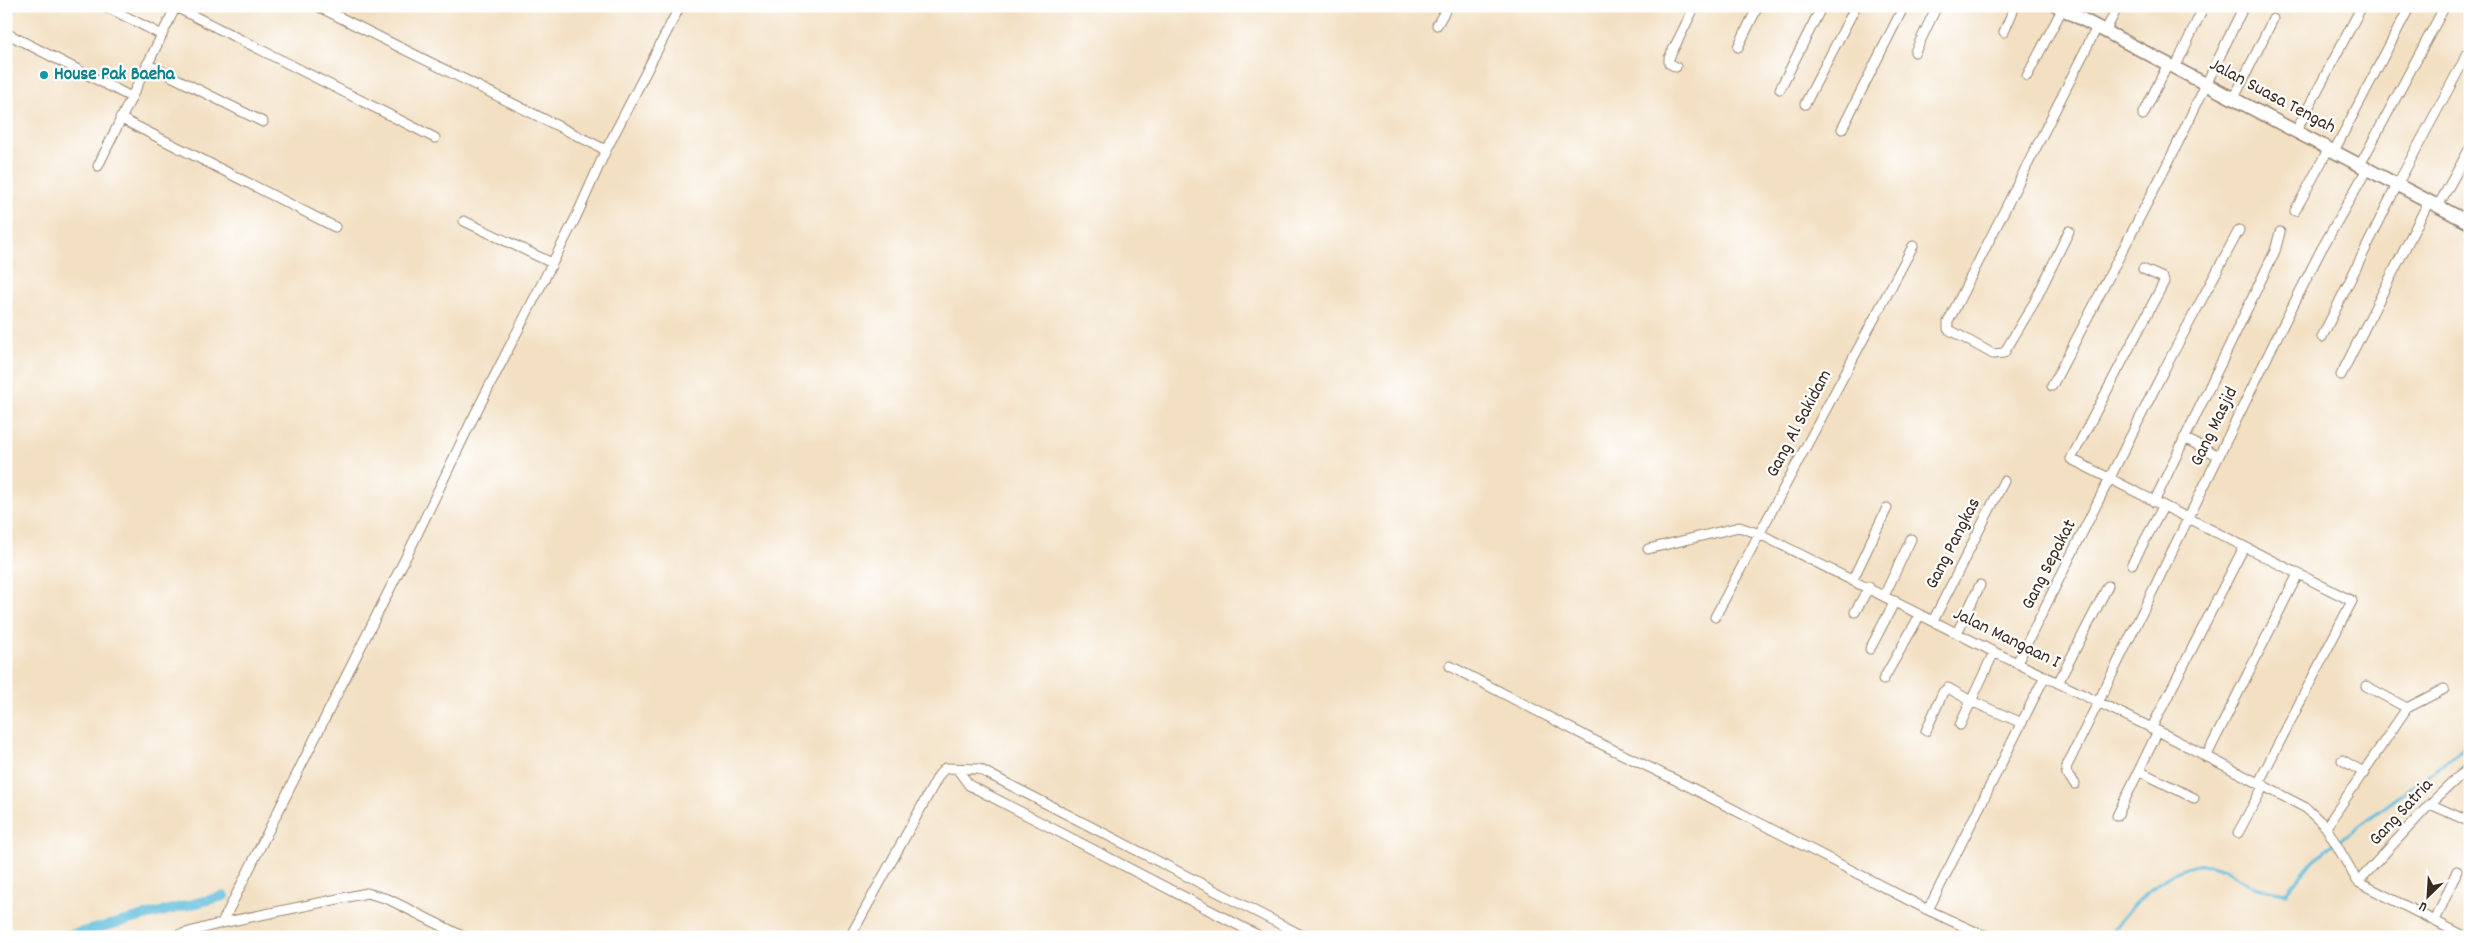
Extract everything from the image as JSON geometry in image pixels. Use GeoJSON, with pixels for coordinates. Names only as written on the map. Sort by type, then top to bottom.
{"type":"FeatureCollection","features":[{"type":"Feature","properties":{"kind":"street"},"geometry":{"type":"LineString","coordinates":[[105,6],[162,35]]}},
{"type":"Feature","properties":{"kind":"street"},"geometry":{"type":"LineString","coordinates":[[98,166],[176,6],[435,138]]}},
{"type":"Feature","properties":{"kind":"street"},"geometry":{"type":"LineString","coordinates":[[317,6],[606,150]]}},
{"type":"Feature","properties":{"kind":"street"},"geometry":{"type":"LineString","coordinates":[[222,923],[552,264],[606,150],[680,6]]}},
{"type":"Feature","properties":{"kind":"street"},"geometry":{"type":"LineString","coordinates":[[1438,25],[1448,6]]}},
{"type":"Feature","properties":{"kind":"street"},"geometry":{"type":"LineString","coordinates":[[1676,67],[1669,63],[1669,58],[1695,6]]}},
{"type":"Feature","properties":{"kind":"street"},"geometry":{"type":"LineString","coordinates":[[1738,47],[1758,6]]}},
{"type":"Feature","properties":{"kind":"street"},"geometry":{"type":"LineString","coordinates":[[1780,89],[1822,6]]}},
{"type":"Feature","properties":{"kind":"street"},"geometry":{"type":"LineString","coordinates":[[1804,104],[1856,6]]}},
{"type":"Feature","properties":{"kind":"street"},"geometry":{"type":"LineString","coordinates":[[1842,129],[1904,6]]}},
{"type":"Feature","properties":{"kind":"street"},"geometry":{"type":"LineString","coordinates":[[1915,52],[1937,6]]}},
{"type":"Feature","properties":{"kind":"street"},"geometry":{"type":"LineString","coordinates":[[2004,32],[2015,6]]}},
{"type":"Feature","properties":{"kind":"street"},"geometry":{"type":"LineString","coordinates":[[2069,231],[2035,301],[2004,353],[1994,354],[1948,329],[1948,322],[1969,278],[2101,29],[2118,6]]}},
{"type":"Feature","properties":{"kind":"street"},"geometry":{"type":"LineString","coordinates":[[2143,115],[2204,6]]}},
{"type":"Feature","properties":{"kind":"street"},"geometry":{"type":"LineString","coordinates":[[2052,386],[2171,157],[2244,6]]}},
{"type":"Feature","properties":{"kind":"street"},"geometry":{"type":"LineString","coordinates":[[2296,131],[2362,6]]}},
{"type":"Feature","properties":{"kind":"street"},"geometry":{"type":"LineString","coordinates":[[2295,211],[2332,150],[2410,6]]}},
{"type":"Feature","properties":{"kind":"street","name":"Gang Masjid"},"geometry":{"type":"LineString","coordinates":[[2075,784],[2067,774],[2066,768],[2317,259],[2446,6]]}},
{"type":"Feature","properties":{"kind":"street"},"geometry":{"type":"LineString","coordinates":[[2027,76],[2061,7]]}},
{"type":"Feature","properties":{"kind":"street","name":"Jalan Suasa Tengah"},"geometry":{"type":"LineString","coordinates":[[2061,7],[2466,221]]}},
{"type":"Feature","properties":{"kind":"street"},"geometry":{"type":"LineString","coordinates":[[2234,98],[2273,19]]}},
{"type":"Feature","properties":{"kind":"street"},"geometry":{"type":"LineString","coordinates":[[6,33],[131,97]]}},
{"type":"Feature","properties":{"kind":"street"},"geometry":{"type":"LineString","coordinates":[[2322,337],[2398,184],[2470,49]]}},
{"type":"Feature","properties":{"kind":"street"},"geometry":{"type":"LineString","coordinates":[[147,64],[263,122]]}},
{"type":"Feature","properties":{"kind":"street"},"geometry":{"type":"LineString","coordinates":[[120,118],[335,227]]}},
{"type":"Feature","properties":{"kind":"street"},"geometry":{"type":"LineString","coordinates":[[2341,376],[2434,204],[2470,148]]}},
{"type":"Feature","properties":{"kind":"street"},"geometry":{"type":"LineString","coordinates":[[2466,221],[2470,207]]}},
{"type":"Feature","properties":{"kind":"street"},"geometry":{"type":"LineString","coordinates":[[464,221],[552,264]]}},
{"type":"Feature","properties":{"kind":"street","name":"Gang Sepakat"},"geometry":{"type":"LineString","coordinates":[[2017,663],[2166,368],[2239,230]]}},
{"type":"Feature","properties":{"kind":"street"},"geometry":{"type":"LineString","coordinates":[[2154,502],[2275,251],[2280,232]]}},
{"type":"Feature","properties":{"kind":"street","name":"Gang Al Sakidam"},"geometry":{"type":"LineString","coordinates":[[1715,617],[1754,540],[1760,534],[1913,246]]}},
{"type":"Feature","properties":{"kind":"street"},"geometry":{"type":"LineString","coordinates":[[2143,269],[2163,278],[2164,282],[2071,459],[2162,507],[2352,601],[2238,833]]}},
{"type":"Feature","properties":{"kind":"street"},"geometry":{"type":"LineString","coordinates":[[2184,438],[2219,456]]}},
{"type":"Feature","properties":{"kind":"street","name":"Gang Pangkas"},"geometry":{"type":"LineString","coordinates":[[1933,621],[2004,481]]}},
{"type":"Feature","properties":{"kind":"street"},"geometry":{"type":"LineString","coordinates":[[2132,564],[2162,507]]}},
{"type":"Feature","properties":{"kind":"street"},"geometry":{"type":"LineString","coordinates":[[1853,579],[1887,508]]}},
{"type":"Feature","properties":{"kind":"street","name":"Jalan Mangaan I"},"geometry":{"type":"LineString","coordinates":[[1648,549],[1739,527],[1760,534],[2154,730],[2306,808],[2326,828],[2358,882]]}},
{"type":"Feature","properties":{"kind":"street"},"geometry":{"type":"LineString","coordinates":[[1884,596],[1911,539]]}},
{"type":"Feature","properties":{"kind":"street"},"geometry":{"type":"LineString","coordinates":[[2117,816],[2140,771],[2154,730],[2244,547]]}},
{"type":"Feature","properties":{"kind":"street"},"geometry":{"type":"LineString","coordinates":[[2206,757],[2298,574]]}},
{"type":"Feature","properties":{"kind":"street"},"geometry":{"type":"LineString","coordinates":[[1957,633],[1980,585]]}},
{"type":"Feature","properties":{"kind":"street"},"geometry":{"type":"LineString","coordinates":[[2058,683],[2108,586]]}},
{"type":"Feature","properties":{"kind":"street"},"geometry":{"type":"LineString","coordinates":[[1855,612],[1869,587]]}},
{"type":"Feature","properties":{"kind":"street"},"geometry":{"type":"LineString","coordinates":[[1870,649],[1895,601]]}},
{"type":"Feature","properties":{"kind":"street"},"geometry":{"type":"LineString","coordinates":[[1883,680],[1920,615]]}},
{"type":"Feature","properties":{"kind":"street"},"geometry":{"type":"LineString","coordinates":[[1960,725],[1994,652]]}},
{"type":"Feature","properties":{"kind":"street"},"geometry":{"type":"LineString","coordinates":[[1450,666],[1589,738],[1699,791],[1928,910],[1978,934],[1993,937]]}},
{"type":"Feature","properties":{"kind":"street"},"geometry":{"type":"LineString","coordinates":[[1928,910],[2045,676]]}},
{"type":"Feature","properties":{"kind":"street"},"geometry":{"type":"LineString","coordinates":[[2366,686],[2407,708]]}},
{"type":"Feature","properties":{"kind":"street"},"geometry":{"type":"LineString","coordinates":[[1926,731],[1946,689],[1949,688],[1971,701],[2022,723]]}},
{"type":"Feature","properties":{"kind":"street"},"geometry":{"type":"LineString","coordinates":[[2326,828],[2365,773],[2407,708],[2444,689]]}},
{"type":"Feature","properties":{"kind":"street"},"geometry":{"type":"LineString","coordinates":[[2342,760],[2365,773]]}},
{"type":"Feature","properties":{"kind":"street","name":"Gang Satria"},"geometry":{"type":"LineString","coordinates":[[2358,882],[2430,804],[2470,767]]}},
{"type":"Feature","properties":{"kind":"street"},"geometry":{"type":"LineString","coordinates":[[850,937],[939,775],[945,768],[958,770],[978,769],[1304,937]]}},
{"type":"Feature","properties":{"kind":"street"},"geometry":{"type":"LineString","coordinates":[[958,770],[969,785],[1261,937]]}},
{"type":"Feature","properties":{"kind":"street"},"geometry":{"type":"LineString","coordinates":[[2140,771],[2194,798]]}},
{"type":"Feature","properties":{"kind":"street"},"geometry":{"type":"LineString","coordinates":[[2430,804],[2470,822]]}},
{"type":"Feature","properties":{"kind":"street"},"geometry":{"type":"LineString","coordinates":[[2435,921],[2457,871]]}},
{"type":"Feature","properties":{"kind":"street"},"geometry":{"type":"LineString","coordinates":[[2358,882],[2466,937]]}},
{"type":"Feature","properties":{"kind":"street"},"geometry":{"type":"LineString","coordinates":[[171,937],[222,923],[367,893],[388,899],[464,937]]}},
{"type":"Feature","properties":{"kind":"waterway"},"geometry":{"type":"LineString","coordinates":[[2108,937],[2128,912],[2154,886],[2185,868],[2200,865],[2220,867],[2252,886],[2286,893],[2314,859],[2458,753],[2470,738]]}},
{"type":"Feature","properties":{"kind":"waterway"},"geometry":{"type":"LineString","coordinates":[[62,937],[224,896]]}},
{"type":"Feature","properties":{"kind":"place","name":"House Pak Baeha"},"geometry":{"type":"Point","coordinates":[44,75]}}]}
